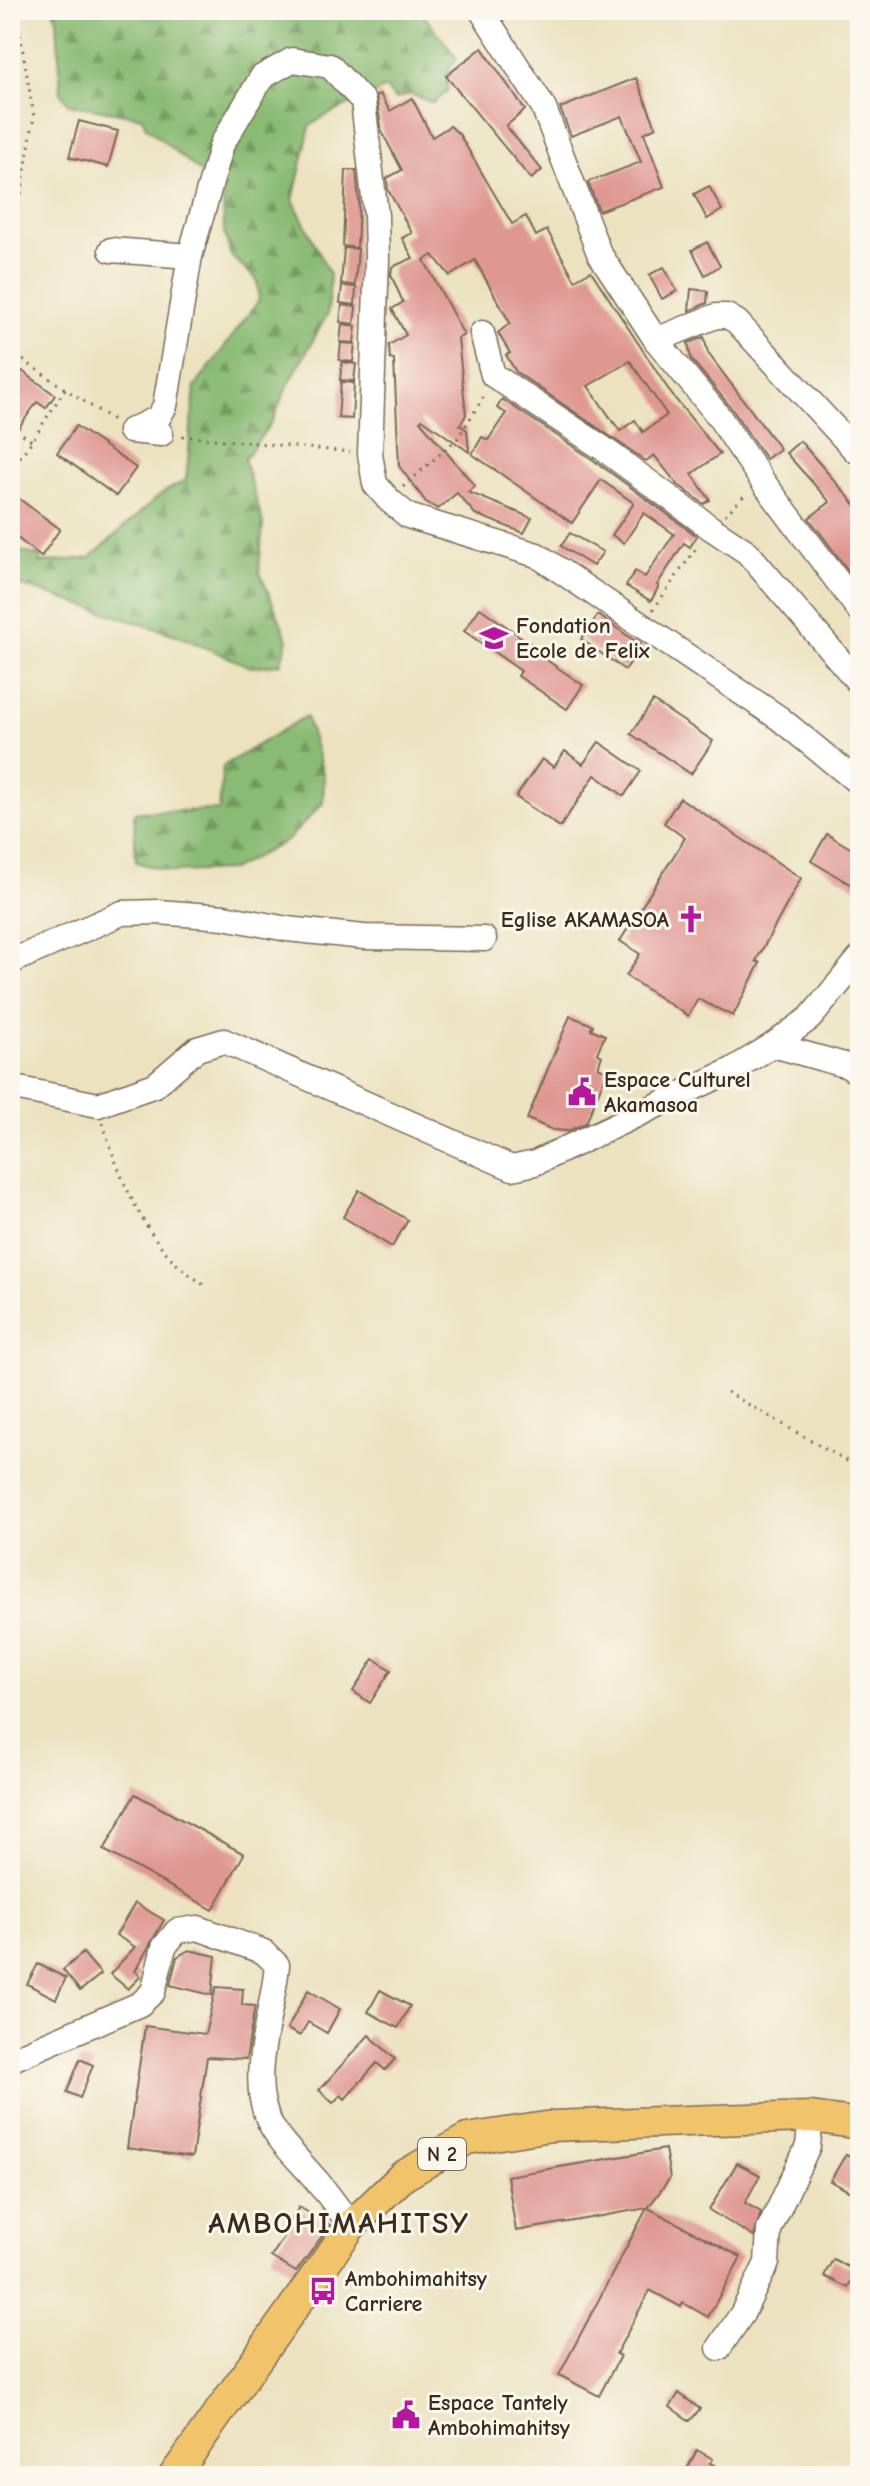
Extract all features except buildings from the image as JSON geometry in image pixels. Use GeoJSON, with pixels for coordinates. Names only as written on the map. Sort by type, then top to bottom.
{"type":"FeatureCollection","features":[{"type":"Feature","properties":{"kind":"main road","name":"N 2"},"geometry":{"type":"LineString","coordinates":[[174,2476],[351,2226],[403,2176],[467,2139],[552,2126],[811,2117],[860,2124]]}},
{"type":"Feature","properties":{"kind":"street"},"geometry":{"type":"LineString","coordinates":[[481,10],[543,106],[599,253],[656,340],[717,414],[761,479],[860,611]]}},
{"type":"Feature","properties":{"kind":"street"},"geometry":{"type":"LineString","coordinates":[[130,431],[158,418],[165,406],[190,256],[222,144],[262,77],[292,60],[330,66],[363,101],[370,147],[377,259],[370,454],[375,484],[408,516],[537,555],[779,718],[860,784]]}},
{"type":"Feature","properties":{"kind":"street"},"geometry":{"type":"LineString","coordinates":[[111,250],[190,256]]}},
{"type":"Feature","properties":{"kind":"street"},"geometry":{"type":"LineString","coordinates":[[656,340],[716,316],[727,316],[737,322],[855,450]]}},
{"type":"Feature","properties":{"kind":"street"},"geometry":{"type":"LineString","coordinates":[[482,333],[493,375],[601,447],[747,552],[860,684]]}},
{"type":"Feature","properties":{"kind":"street"},"geometry":{"type":"LineString","coordinates":[[130,431],[161,434]]}},
{"type":"Feature","properties":{"kind":"street"},"geometry":{"type":"LineString","coordinates":[[10,962],[122,913],[158,912],[224,917],[287,929],[364,937],[484,939]]}},
{"type":"Feature","properties":{"kind":"street"},"geometry":{"type":"LineString","coordinates":[[10,1087],[98,1105],[155,1085],[197,1049],[224,1041],[512,1168],[535,1163],[732,1070],[810,1018],[860,958]]}},
{"type":"Feature","properties":{"kind":"street"},"geometry":{"type":"LineString","coordinates":[[773,1045],[848,1066],[860,1074]]}},
{"type":"Feature","properties":{"kind":"street"},"geometry":{"type":"LineString","coordinates":[[10,2060],[140,2004],[153,1992],[164,1947],[177,1931],[198,1928],[264,1952],[277,1965],[260,2065],[260,2088],[267,2120],[275,2134],[351,2226]]}},
{"type":"Feature","properties":{"kind":"street"},"geometry":{"type":"LineString","coordinates":[[719,2348],[742,2314],[767,2263],[769,2230],[808,2146],[811,2117]]}},
{"type":"Feature","properties":{"kind":"path"},"geometry":{"type":"LineString","coordinates":[[10,224],[20,200],[34,117],[16,10]]}},
{"type":"Feature","properties":{"kind":"path"},"geometry":{"type":"LineString","coordinates":[[10,165],[23,176]]}},
{"type":"Feature","properties":{"kind":"path"},"geometry":{"type":"LineString","coordinates":[[10,351],[130,431]]}},
{"type":"Feature","properties":{"kind":"path"},"geometry":{"type":"LineString","coordinates":[[389,500],[457,439],[492,385],[493,375]]}},
{"type":"Feature","properties":{"kind":"path"},"geometry":{"type":"LineString","coordinates":[[11,468],[65,389]]}},
{"type":"Feature","properties":{"kind":"path"},"geometry":{"type":"LineString","coordinates":[[10,425],[32,441]]}},
{"type":"Feature","properties":{"kind":"path"},"geometry":{"type":"LineString","coordinates":[[161,434],[370,454]]}},
{"type":"Feature","properties":{"kind":"path"},"geometry":{"type":"LineString","coordinates":[[641,626],[711,528],[761,479]]}},
{"type":"Feature","properties":{"kind":"path"},"geometry":{"type":"LineString","coordinates":[[98,1105],[115,1165],[139,1211],[171,1259],[205,1286]]}},
{"type":"Feature","properties":{"kind":"path"},"geometry":{"type":"LineString","coordinates":[[727,1392],[860,1469]]}},
{"type":"Feature","properties":{"kind":"green space"},"geometry":{"type":"Polygon","coordinates":[[[53,10],[420,10],[457,58],[446,74],[448,91],[433,103],[411,94],[395,99],[386,88],[310,126],[293,200],[330,275],[328,313],[285,391],[273,420],[244,460],[263,523],[259,570],[288,640],[280,664],[251,667],[176,635],[10,582],[10,548],[41,557],[40,563],[90,558],[162,493],[186,480],[195,387],[259,300],[257,280],[231,256],[224,232],[223,191],[146,127],[142,117],[69,104],[61,93],[57,19],[53,10]]]}},
{"type":"Feature","properties":{"kind":"green space"},"geometry":{"type":"Polygon","coordinates":[[[306,716],[324,776],[323,803],[288,840],[231,870],[171,872],[136,862],[134,812],[219,810],[223,766],[306,716]]]}},
{"type":"Feature","properties":{"kind":"place","name":"Fondation Ecole de Felix"},"geometry":{"type":"Point","coordinates":[494,638]}},
{"type":"Feature","properties":{"kind":"place","name":"Eglise AKAMASOA"},"geometry":{"type":"Point","coordinates":[691,919]}},
{"type":"Feature","properties":{"kind":"place","name":"Espace Culturel Akamasoa"},"geometry":{"type":"Point","coordinates":[582,1092]}},
{"type":"Feature","properties":{"kind":"place","name":"Ambohimahitsy Carriere"},"geometry":{"type":"Point","coordinates":[323,2291]}},
{"type":"Feature","properties":{"kind":"place","name":"Espace Tantely Ambohimahitsy"},"geometry":{"type":"Point","coordinates":[406,2415]}},
{"type":"Feature","properties":{"kind":"district","name":"AMBOHIMAHITSY"},"geometry":{"type":"Point","coordinates":[339,2223]}}]}
